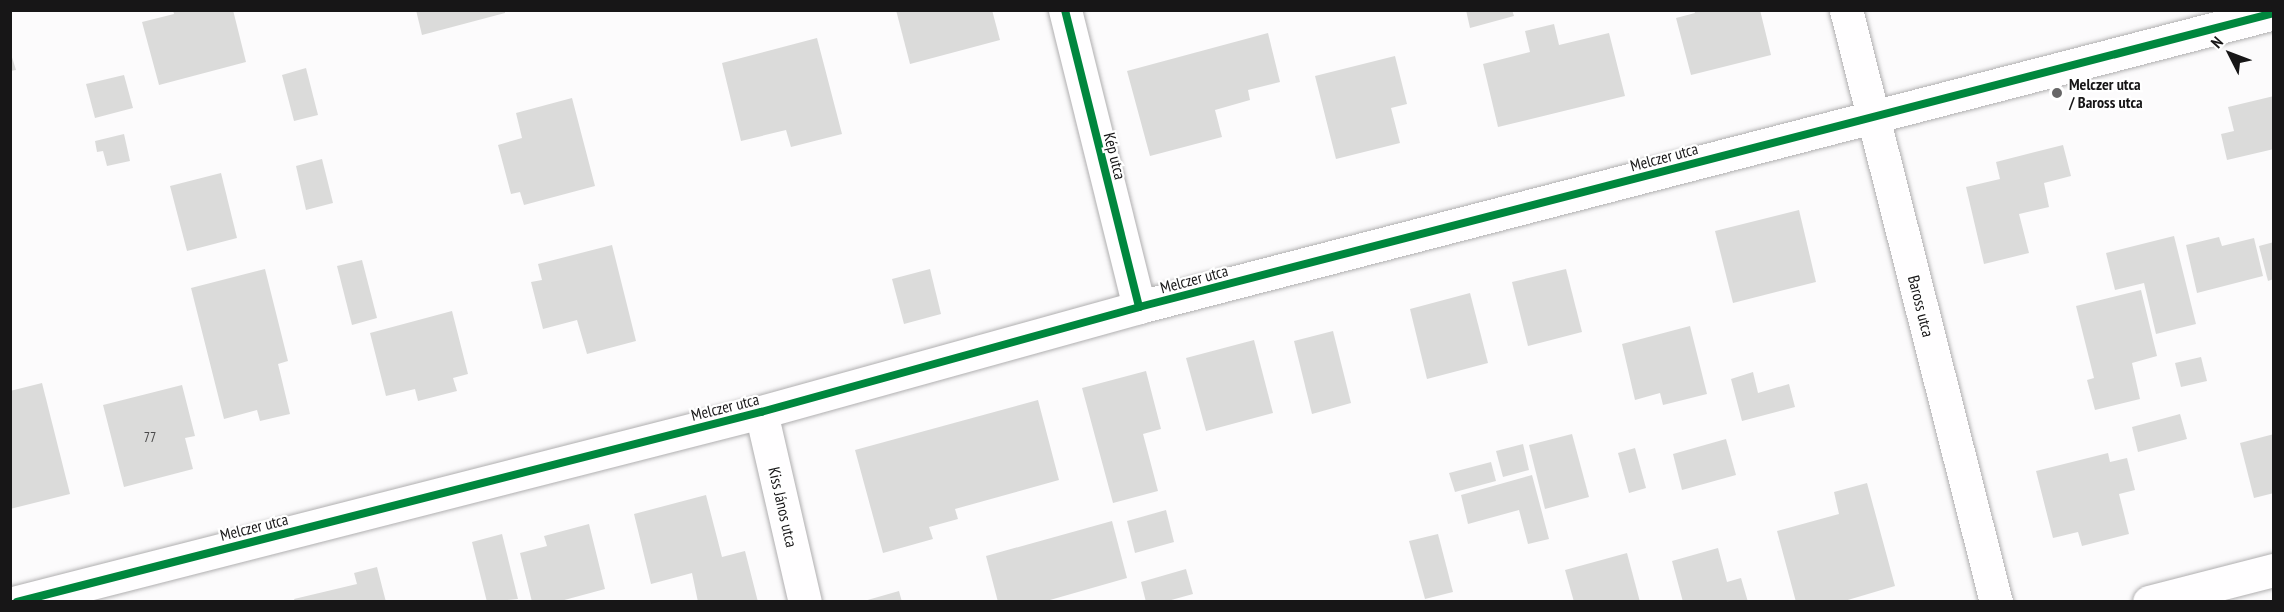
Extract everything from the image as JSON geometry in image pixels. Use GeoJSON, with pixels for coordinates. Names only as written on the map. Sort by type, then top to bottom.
{"type":"FeatureCollection","features":[{"type":"Feature","properties":{"kind":"street","name":"Kép utca"},"geometry":{"type":"LineString","coordinates":[[1065,10],[1139,308]]}},
{"type":"Feature","properties":{"kind":"street","name":"Baross utca"},"geometry":{"type":"LineString","coordinates":[[1846,10],[1996,602]]}},
{"type":"Feature","properties":{"kind":"street","name":"Melczer utca"},"geometry":{"type":"LineString","coordinates":[[17,602],[760,412],[1139,308],[2274,13]]}},
{"type":"Feature","properties":{"kind":"street","name":"Kiss János utca"},"geometry":{"type":"LineString","coordinates":[[760,412],[805,602]]}},
{"type":"Feature","properties":{"kind":"street"},"geometry":{"type":"LineString","coordinates":[[2149,602],[2274,570]]}},
{"type":"Feature","properties":{"kind":"building"},"geometry":{"type":"Polygon","coordinates":[[[173,10],[233,10],[246,62],[159,85],[142,22],[174,14],[173,10]]]}},
{"type":"Feature","properties":{"kind":"building"},"geometry":{"type":"Polygon","coordinates":[[[416,10],[505,10],[505,13],[422,35],[416,10]]]}},
{"type":"Feature","properties":{"kind":"building"},"geometry":{"type":"Polygon","coordinates":[[[896,10],[992,10],[1000,40],[910,64],[896,10]]]}},
{"type":"Feature","properties":{"kind":"building"},"geometry":{"type":"Polygon","coordinates":[[[1466,10],[1512,10],[1514,16],[1470,28],[1466,10]]]}},
{"type":"Feature","properties":{"kind":"building"},"geometry":{"type":"Polygon","coordinates":[[[1694,10],[1760,10],[1771,55],[1691,75],[1676,18],[1695,13],[1694,10]]]}},
{"type":"Feature","properties":{"kind":"building"},"geometry":{"type":"Polygon","coordinates":[[[1554,24],[1559,45],[1609,33],[1625,96],[1498,127],[1483,64],[1530,52],[1525,31],[1554,24]]]}},
{"type":"Feature","properties":{"kind":"building"},"geometry":{"type":"Polygon","coordinates":[[[1268,33],[1280,82],[1248,90],[1250,100],[1215,110],[1222,137],[1150,156],[1127,71],[1268,33]]]}},
{"type":"Feature","properties":{"kind":"building"},"geometry":{"type":"Polygon","coordinates":[[[817,38],[842,134],[791,147],[786,130],[741,141],[722,63],[817,38]]]}},
{"type":"Feature","properties":{"kind":"building"},"geometry":{"type":"Polygon","coordinates":[[[10,51],[16,70],[10,71],[10,51]]]}},
{"type":"Feature","properties":{"kind":"building"},"geometry":{"type":"Polygon","coordinates":[[[1395,56],[1407,104],[1391,108],[1400,143],[1336,159],[1315,76],[1395,56]]]}},
{"type":"Feature","properties":{"kind":"building"},"geometry":{"type":"Polygon","coordinates":[[[306,68],[318,115],[294,121],[282,75],[306,68]]]}},
{"type":"Feature","properties":{"kind":"building"},"geometry":{"type":"Polygon","coordinates":[[[124,75],[133,108],[95,118],[86,84],[124,75]]]}},
{"type":"Feature","properties":{"kind":"building"},"geometry":{"type":"Polygon","coordinates":[[[2274,96],[2274,149],[2227,160],[2221,134],[2234,131],[2228,107],[2274,96]]]}},
{"type":"Feature","properties":{"kind":"building"},"geometry":{"type":"Polygon","coordinates":[[[572,98],[595,186],[524,205],[520,192],[511,194],[498,145],[522,138],[516,113],[572,98]]]}},
{"type":"Feature","properties":{"kind":"building"},"geometry":{"type":"Polygon","coordinates":[[[124,134],[130,161],[107,166],[103,151],[97,152],[95,141],[124,134]]]}},
{"type":"Feature","properties":{"kind":"building"},"geometry":{"type":"Polygon","coordinates":[[[2063,145],[2071,176],[2044,183],[2049,207],[2019,214],[2029,253],[1984,264],[1966,187],[2000,179],[1996,162],[2063,145]]]}},
{"type":"Feature","properties":{"kind":"building"},"geometry":{"type":"Polygon","coordinates":[[[322,159],[333,203],[306,210],[296,166],[322,159]]]}},
{"type":"Feature","properties":{"kind":"building"},"geometry":{"type":"Polygon","coordinates":[[[221,173],[237,238],[187,251],[170,186],[221,173]]]}},
{"type":"Feature","properties":{"kind":"building"},"geometry":{"type":"Polygon","coordinates":[[[1799,210],[1816,282],[1733,303],[1715,231],[1799,210]]]}},
{"type":"Feature","properties":{"kind":"building"},"geometry":{"type":"Polygon","coordinates":[[[2174,236],[2196,324],[2156,334],[2144,283],[2115,290],[2106,253],[2174,236]]]}},
{"type":"Feature","properties":{"kind":"building"},"geometry":{"type":"Polygon","coordinates":[[[2219,237],[2222,246],[2254,238],[2263,276],[2197,293],[2186,245],[2219,237]]]}},
{"type":"Feature","properties":{"kind":"building"},"geometry":{"type":"Polygon","coordinates":[[[2274,242],[2274,279],[2268,281],[2259,246],[2274,242]]]}},
{"type":"Feature","properties":{"kind":"building"},"geometry":{"type":"Polygon","coordinates":[[[612,245],[636,341],[587,354],[577,320],[543,329],[531,282],[542,280],[538,264],[612,245]]]}},
{"type":"Feature","properties":{"kind":"building"},"geometry":{"type":"Polygon","coordinates":[[[362,260],[377,318],[352,325],[337,266],[362,260]]]}},
{"type":"Feature","properties":{"kind":"building"},"geometry":{"type":"Polygon","coordinates":[[[265,269],[288,361],[278,364],[290,414],[260,421],[257,410],[224,419],[191,288],[265,269]]]}},
{"type":"Feature","properties":{"kind":"building"},"geometry":{"type":"Polygon","coordinates":[[[930,269],[941,314],[904,324],[892,279],[930,269]]]}},
{"type":"Feature","properties":{"kind":"building"},"geometry":{"type":"Polygon","coordinates":[[[1566,269],[1582,332],[1528,346],[1512,282],[1566,269]]]}},
{"type":"Feature","properties":{"kind":"building"},"geometry":{"type":"Polygon","coordinates":[[[2141,290],[2157,356],[2132,363],[2140,399],[2095,410],[2087,380],[2094,378],[2076,306],[2141,290]]]}},
{"type":"Feature","properties":{"kind":"building"},"geometry":{"type":"Polygon","coordinates":[[[1470,293],[1488,363],[1427,379],[1410,309],[1470,293]]]}},
{"type":"Feature","properties":{"kind":"building"},"geometry":{"type":"Polygon","coordinates":[[[452,311],[468,374],[453,378],[457,391],[418,401],[415,389],[386,396],[370,333],[452,311]]]}},
{"type":"Feature","properties":{"kind":"building"},"geometry":{"type":"Polygon","coordinates":[[[1690,326],[1707,394],[1663,405],[1660,393],[1635,400],[1622,344],[1690,326]]]}},
{"type":"Feature","properties":{"kind":"building"},"geometry":{"type":"Polygon","coordinates":[[[1333,331],[1351,403],[1312,414],[1294,341],[1333,331]]]}},
{"type":"Feature","properties":{"kind":"building"},"geometry":{"type":"Polygon","coordinates":[[[1254,340],[1273,413],[1206,431],[1186,358],[1254,340]]]}},
{"type":"Feature","properties":{"kind":"building"},"geometry":{"type":"Polygon","coordinates":[[[2201,357],[2207,381],[2181,387],[2175,363],[2201,357]]]}},
{"type":"Feature","properties":{"kind":"building"},"geometry":{"type":"Polygon","coordinates":[[[1146,371],[1161,429],[1143,434],[1158,491],[1113,503],[1082,388],[1146,371]]]}},
{"type":"Feature","properties":{"kind":"building"},"geometry":{"type":"Polygon","coordinates":[[[1753,372],[1758,393],[1789,384],[1795,407],[1742,421],[1731,379],[1753,372]]]}},
{"type":"Feature","properties":{"kind":"building"},"geometry":{"type":"Polygon","coordinates":[[[42,383],[70,494],[10,509],[10,391],[42,383]]]}},
{"type":"Feature","properties":{"kind":"building"},"geometry":{"type":"Polygon","coordinates":[[[182,385],[195,436],[185,438],[193,469],[124,487],[103,405],[182,385]]]}},
{"type":"Feature","properties":{"kind":"building"},"geometry":{"type":"Polygon","coordinates":[[[1038,400],[1059,480],[955,509],[958,519],[929,527],[933,539],[883,553],[855,450],[1038,400]]]}},
{"type":"Feature","properties":{"kind":"building"},"geometry":{"type":"Polygon","coordinates":[[[2180,414],[2187,439],[2138,452],[2132,427],[2180,414]]]}},
{"type":"Feature","properties":{"kind":"building"},"geometry":{"type":"Polygon","coordinates":[[[1572,434],[1589,497],[1545,509],[1529,445],[1572,434]]]}},
{"type":"Feature","properties":{"kind":"building"},"geometry":{"type":"Polygon","coordinates":[[[2274,434],[2274,493],[2254,498],[2240,443],[2274,434]]]}},
{"type":"Feature","properties":{"kind":"building"},"geometry":{"type":"Polygon","coordinates":[[[1726,439],[1736,475],[1682,490],[1673,454],[1726,439]]]}},
{"type":"Feature","properties":{"kind":"building"},"geometry":{"type":"Polygon","coordinates":[[[1523,444],[1529,470],[1503,477],[1496,451],[1523,444]]]}},
{"type":"Feature","properties":{"kind":"building"},"geometry":{"type":"Polygon","coordinates":[[[1635,448],[1646,488],[1629,493],[1618,453],[1635,448]]]}},
{"type":"Feature","properties":{"kind":"building"},"geometry":{"type":"Polygon","coordinates":[[[2108,453],[2110,462],[2127,458],[2135,490],[2119,494],[2129,534],[2082,546],[2078,532],[2053,538],[2036,471],[2108,453]]]}},
{"type":"Feature","properties":{"kind":"building"},"geometry":{"type":"Polygon","coordinates":[[[1491,462],[1496,481],[1455,492],[1449,473],[1491,462]]]}},
{"type":"Feature","properties":{"kind":"building"},"geometry":{"type":"Polygon","coordinates":[[[1532,475],[1549,539],[1528,544],[1519,510],[1468,524],[1461,495],[1532,475]]]}},
{"type":"Feature","properties":{"kind":"building"},"geometry":{"type":"Polygon","coordinates":[[[1867,483],[1895,586],[1841,602],[1796,602],[1777,531],[1839,514],[1834,492],[1867,483]]]}},
{"type":"Feature","properties":{"kind":"building"},"geometry":{"type":"Polygon","coordinates":[[[706,495],[722,557],[745,551],[758,602],[698,602],[692,573],[651,584],[634,514],[706,495]]]}},
{"type":"Feature","properties":{"kind":"building"},"geometry":{"type":"Polygon","coordinates":[[[1166,510],[1174,542],[1135,553],[1127,521],[1166,510]]]}},
{"type":"Feature","properties":{"kind":"building"},"geometry":{"type":"Polygon","coordinates":[[[1112,521],[1127,578],[1043,602],[998,602],[986,556],[1112,521]]]}},
{"type":"Feature","properties":{"kind":"building"},"geometry":{"type":"Polygon","coordinates":[[[589,524],[605,589],[557,602],[532,602],[520,553],[547,546],[544,536],[589,524]]]}},
{"type":"Feature","properties":{"kind":"building"},"geometry":{"type":"Polygon","coordinates":[[[502,534],[518,599],[487,602],[472,542],[502,534]]]}},
{"type":"Feature","properties":{"kind":"building"},"geometry":{"type":"Polygon","coordinates":[[[1438,534],[1453,592],[1425,599],[1409,541],[1438,534]]]}},
{"type":"Feature","properties":{"kind":"building"},"geometry":{"type":"Polygon","coordinates":[[[1718,548],[1727,582],[1741,578],[1748,602],[1683,602],[1672,561],[1718,548]]]}},
{"type":"Feature","properties":{"kind":"building"},"geometry":{"type":"Polygon","coordinates":[[[1627,553],[1640,602],[1574,602],[1565,570],[1627,553]]]}},
{"type":"Feature","properties":{"kind":"building"},"geometry":{"type":"Polygon","coordinates":[[[377,567],[386,602],[295,602],[294,599],[357,584],[354,573],[377,567]]]}},
{"type":"Feature","properties":{"kind":"building"},"geometry":{"type":"Polygon","coordinates":[[[1186,569],[1193,594],[1164,602],[1146,602],[1141,582],[1186,569]]]}},
{"type":"Feature","properties":{"kind":"building"},"geometry":{"type":"Polygon","coordinates":[[[899,591],[902,602],[864,602],[864,601],[899,591]]]}},
{"type":"Feature","properties":{"kind":"cycle path"},"geometry":{"type":"LineString","coordinates":[[1065,10],[1139,307]]}},
{"type":"Feature","properties":{"kind":"cycle path"},"geometry":{"type":"LineString","coordinates":[[17,602],[761,412],[1139,307],[2274,13]]}},
{"type":"Feature","properties":{"kind":"place","name":"Melczer utca / Baross utca"},"geometry":{"type":"Point","coordinates":[2057,93]}}]}
